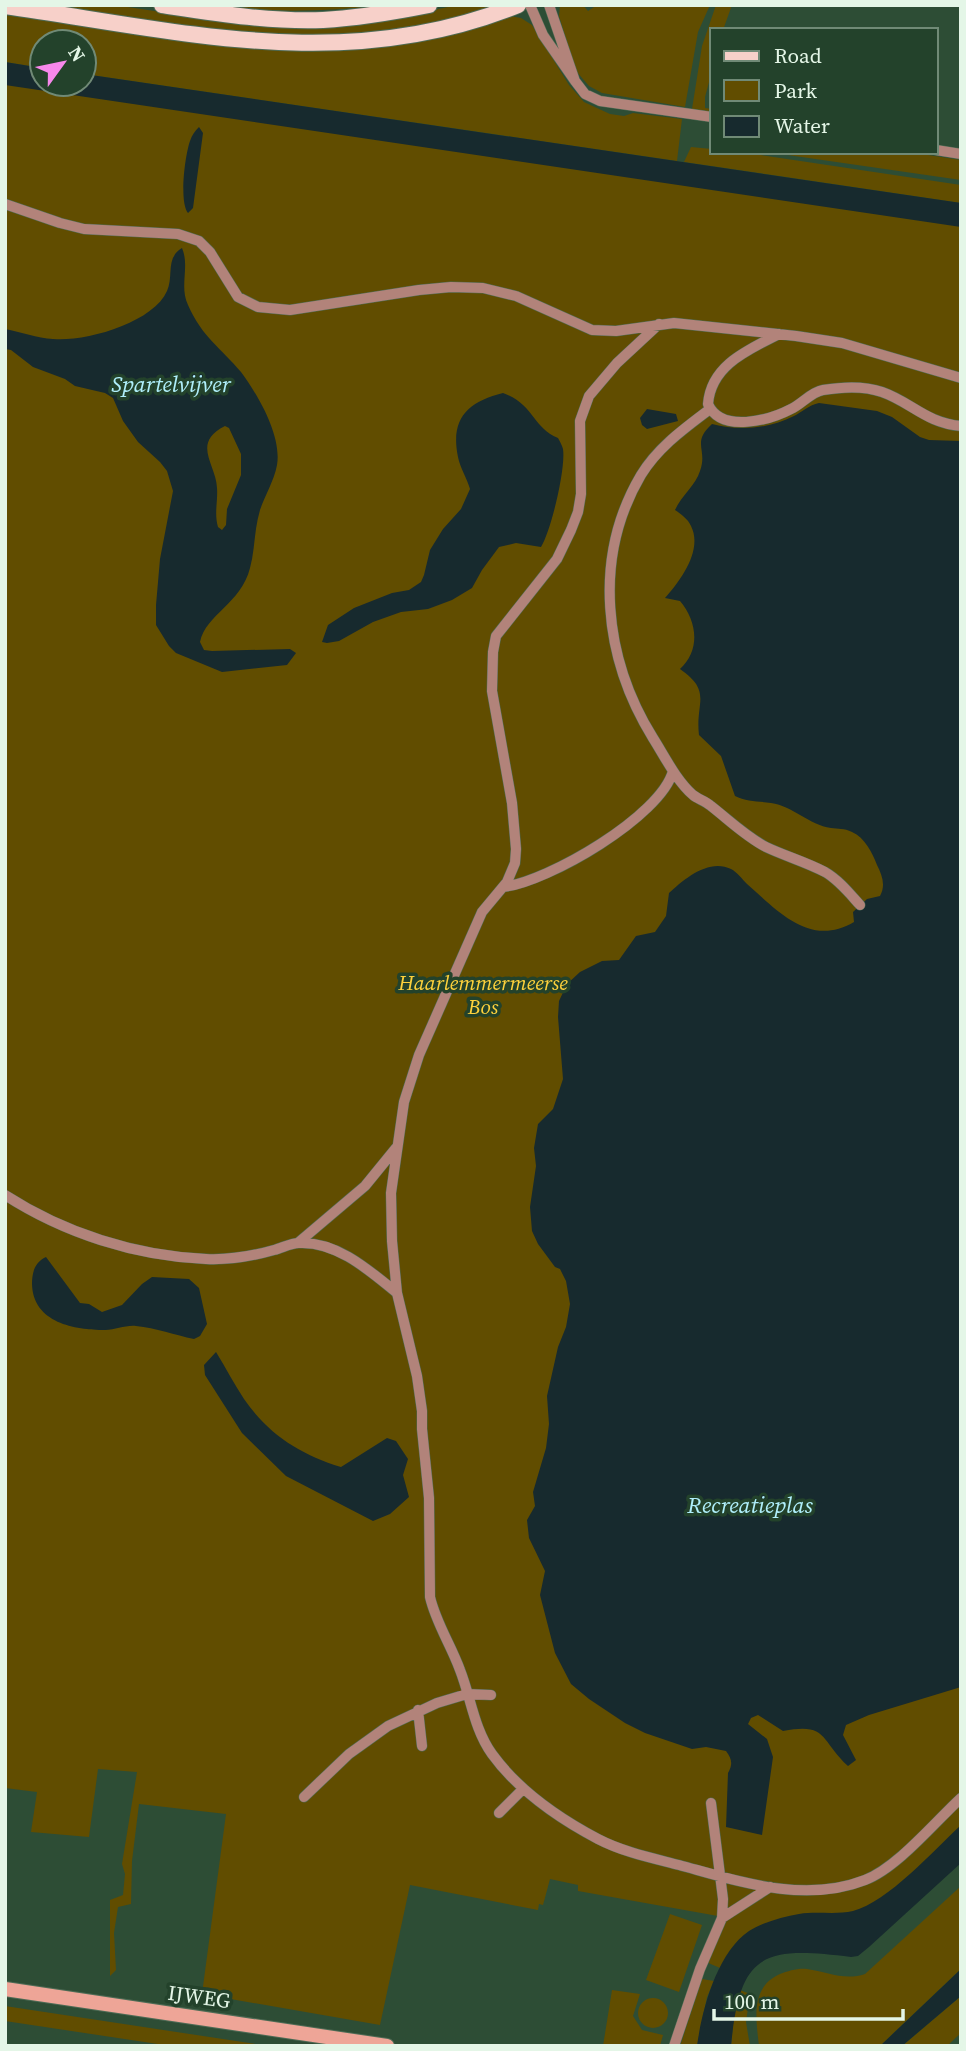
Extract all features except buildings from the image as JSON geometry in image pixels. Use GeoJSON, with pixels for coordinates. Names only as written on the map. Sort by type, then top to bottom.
{"type":"FeatureCollection","features":[{"type":"Feature","properties":{"kind":"main road"},"geometry":{"type":"LineString","coordinates":[[162,5],[260,18],[322,20],[381,15],[429,5]]}},
{"type":"Feature","properties":{"kind":"main road"},"geometry":{"type":"LineString","coordinates":[[5,6],[155,30],[296,44],[381,40],[425,33],[496,14],[518,5]]}},
{"type":"Feature","properties":{"kind":"street"},"geometry":{"type":"LineString","coordinates":[[530,5],[543,35],[585,94],[600,101],[710,117]]}},
{"type":"Feature","properties":{"kind":"street"},"geometry":{"type":"LineString","coordinates":[[548,5],[575,81]]}},
{"type":"Feature","properties":{"kind":"street"},"geometry":{"type":"LineString","coordinates":[[938,150],[961,154]]}},
{"type":"Feature","properties":{"kind":"street"},"geometry":{"type":"LineString","coordinates":[[5,204],[84,229],[178,234],[189,237],[210,251],[238,297],[258,307],[273,310],[290,310],[419,290],[472,287],[516,296],[592,330],[616,331],[659,324],[690,324],[779,334],[842,343],[961,378]]}},
{"type":"Feature","properties":{"kind":"street"},"geometry":{"type":"LineString","coordinates":[[659,324],[617,363],[589,396],[579,421],[581,494],[575,521],[557,559],[540,583],[502,625],[494,641],[492,691],[507,769],[516,849],[515,863],[503,887],[482,912],[419,1055],[404,1102],[391,1193],[392,1241],[397,1293],[417,1376],[422,1411],[429,1499],[430,1597],[460,1670],[478,1729],[492,1754],[523,1789],[555,1814],[601,1840],[630,1852],[720,1878],[784,1890],[824,1890],[867,1880],[897,1859],[961,1798]]}},
{"type":"Feature","properties":{"kind":"street"},"geometry":{"type":"LineString","coordinates":[[779,334],[739,356],[721,371],[710,388],[710,409],[724,419],[754,421],[786,412],[820,390],[856,388],[881,391],[929,418],[961,426]]}},
{"type":"Feature","properties":{"kind":"street"},"geometry":{"type":"LineString","coordinates":[[710,409],[672,438],[642,474],[620,525],[611,566],[610,620],[620,667],[641,719],[673,771],[694,796],[765,846],[827,873],[860,905]]}},
{"type":"Feature","properties":{"kind":"street"},"geometry":{"type":"LineString","coordinates":[[503,887],[527,882],[551,871],[609,837],[642,813],[663,793],[673,771]]}},
{"type":"Feature","properties":{"kind":"street"},"geometry":{"type":"LineString","coordinates":[[5,1195],[49,1220],[130,1248],[206,1259],[242,1257],[299,1242],[365,1186],[396,1148]]}},
{"type":"Feature","properties":{"kind":"street"},"geometry":{"type":"LineString","coordinates":[[299,1242],[339,1253],[358,1263],[397,1293]]}},
{"type":"Feature","properties":{"kind":"street"},"geometry":{"type":"LineString","coordinates":[[304,1797],[349,1754],[388,1726],[418,1710],[467,1694],[491,1695]]}},
{"type":"Feature","properties":{"kind":"street"},"geometry":{"type":"LineString","coordinates":[[418,1710],[422,1746]]}},
{"type":"Feature","properties":{"kind":"street"},"geometry":{"type":"LineString","coordinates":[[499,1813],[523,1789]]}},
{"type":"Feature","properties":{"kind":"street"},"geometry":{"type":"LineString","coordinates":[[674,2046],[699,1969],[722,1918],[711,1803]]}},
{"type":"Feature","properties":{"kind":"street"},"geometry":{"type":"LineString","coordinates":[[722,1918],[770,1887]]}},
{"type":"Feature","properties":{"kind":"street","name":"IJWEG"},"geometry":{"type":"LineString","coordinates":[[5,1989],[387,2046]]}},
{"type":"Feature","properties":{"kind":"green space"},"geometry":{"type":"Polygon","coordinates":[[[46,5],[114,5],[222,21],[388,20],[457,5],[498,5],[478,13],[418,27],[348,37],[244,35],[46,5]]]}},
{"type":"Feature","properties":{"kind":"green space"},"geometry":{"type":"Polygon","coordinates":[[[204,5],[387,5],[295,11],[204,5]]]}},
{"type":"Feature","properties":{"kind":"green space"},"geometry":{"type":"Polygon","coordinates":[[[560,5],[583,5],[588,11],[597,5],[710,5],[698,32],[685,107],[602,93],[589,86],[576,71],[559,16],[560,5]]]}},
{"type":"Feature","properties":{"kind":"green space"},"geometry":{"type":"Polygon","coordinates":[[[716,5],[732,5],[724,28],[710,28],[710,78],[705,108],[710,109],[710,112],[692,109],[702,46],[716,5]]]}},
{"type":"Feature","properties":{"kind":"green space"},"geometry":{"type":"Polygon","coordinates":[[[5,15],[251,48],[347,50],[418,41],[510,16],[521,18],[532,25],[569,85],[584,102],[610,114],[624,116],[633,113],[682,119],[677,161],[98,76],[98,28],[28,28],[28,66],[5,62],[5,15]]]}},
{"type":"Feature","properties":{"kind":"green space","name":"Haarlemmermeerse Bos"},"geometry":{"type":"Polygon","coordinates":[[[5,80],[28,83],[28,98],[98,98],[98,94],[961,222],[961,1833],[915,1876],[853,1917],[764,1924],[738,1942],[720,1968],[706,1962],[727,1915],[718,1916],[578,1891],[578,1885],[550,1879],[543,1905],[539,1904],[538,1910],[410,1885],[380,2025],[202,1994],[226,1814],[139,1804],[132,1861],[131,1904],[118,1907],[114,1933],[116,1970],[110,1976],[110,1900],[123,1895],[125,1874],[122,1864],[137,1772],[98,1769],[89,1837],[31,1832],[37,1792],[5,1788],[5,80]]]}},
{"type":"Feature","properties":{"kind":"green space"},"geometry":{"type":"Polygon","coordinates":[[[691,147],[710,149],[710,154],[753,154],[961,185],[961,203],[684,162],[691,147]]]}},
{"type":"Feature","properties":{"kind":"green space"},"geometry":{"type":"Polygon","coordinates":[[[781,154],[921,154],[961,160],[961,180],[781,154]]]}},
{"type":"Feature","properties":{"kind":"green space"},"geometry":{"type":"Polygon","coordinates":[[[961,1886],[961,1969],[880,2046],[759,2046],[757,2005],[759,1995],[770,1980],[780,1974],[800,1969],[843,1976],[865,1974],[961,1886]]]}},
{"type":"Feature","properties":{"kind":"green space"},"geometry":{"type":"Polygon","coordinates":[[[670,1914],[702,1925],[679,1992],[646,1980],[670,1914]]]}},
{"type":"Feature","properties":{"kind":"green space"},"geometry":{"type":"Polygon","coordinates":[[[702,1979],[714,1981],[707,1997],[697,2046],[680,2046],[702,1979]]]}},
{"type":"Feature","properties":{"kind":"green space"},"geometry":{"type":"Polygon","coordinates":[[[612,1990],[640,1994],[633,2016],[642,2030],[663,2035],[660,2046],[603,2046],[612,1990]]]}},
{"type":"Feature","properties":{"kind":"green space"},"geometry":{"type":"Polygon","coordinates":[[[740,1990],[750,1994],[746,2022],[750,2046],[731,2046],[734,2014],[740,1990]]]}},
{"type":"Feature","properties":{"kind":"green space"},"geometry":{"type":"Polygon","coordinates":[[[961,1996],[961,2033],[947,2046],[902,2046],[961,1996]]]}},
{"type":"Feature","properties":{"kind":"green space"},"geometry":{"type":"Polygon","coordinates":[[[653,1998],[664,2002],[668,2013],[664,2024],[653,2028],[642,2024],[638,2013],[642,2002],[653,1998]]]}},
{"type":"Feature","properties":{"kind":"green space"},"geometry":{"type":"Polygon","coordinates":[[[5,2006],[269,2046],[171,2046],[5,2021],[5,2006]]]}},
{"type":"Feature","properties":{"kind":"water"},"geometry":{"type":"Polygon","coordinates":[[[5,62],[28,66],[28,88],[5,85],[5,62]]]}},
{"type":"Feature","properties":{"kind":"water"},"geometry":{"type":"Polygon","coordinates":[[[98,76],[961,203],[961,227],[93,98],[98,98],[98,76]]]}},
{"type":"Feature","properties":{"kind":"water"},"geometry":{"type":"Polygon","coordinates":[[[199,127],[203,133],[193,208],[188,213],[183,189],[186,157],[190,141],[199,127]]]}},
{"type":"Feature","properties":{"kind":"water","name":"Spartelvijver"},"geometry":{"type":"Polygon","coordinates":[[[182,248],[185,262],[185,298],[193,316],[241,372],[254,392],[267,416],[278,454],[276,471],[258,517],[252,561],[246,580],[232,600],[209,624],[200,642],[204,650],[212,651],[290,649],[296,653],[287,665],[222,672],[176,653],[169,646],[156,625],[160,559],[173,491],[167,471],[138,442],[123,421],[113,398],[105,393],[75,386],[65,379],[33,367],[11,350],[5,349],[5,329],[53,339],[67,339],[99,334],[133,321],[148,312],[167,291],[173,257],[182,248]],[[225,426],[215,433],[209,439],[207,447],[216,479],[217,522],[222,530],[226,525],[227,509],[241,475],[241,454],[229,428],[225,426]]]}},
{"type":"Feature","properties":{"kind":"water"},"geometry":{"type":"Polygon","coordinates":[[[503,393],[521,403],[543,428],[558,438],[563,449],[557,499],[541,547],[516,543],[499,547],[472,588],[452,600],[428,609],[401,612],[373,622],[339,641],[322,642],[328,625],[354,608],[392,593],[409,590],[421,582],[430,550],[443,529],[461,509],[470,489],[458,457],[456,443],[459,422],[471,407],[480,401],[503,393]]]}},
{"type":"Feature","properties":{"kind":"water","name":"Recreatieplas"},"geometry":{"type":"Polygon","coordinates":[[[819,403],[877,411],[929,440],[961,441],[961,1687],[869,1715],[846,1725],[843,1735],[856,1760],[848,1766],[816,1731],[783,1731],[758,1715],[751,1718],[748,1724],[767,1739],[773,1757],[762,1835],[726,1827],[731,1759],[726,1751],[706,1747],[692,1749],[625,1723],[571,1684],[555,1653],[540,1595],[545,1571],[529,1538],[527,1520],[535,1506],[533,1492],[546,1448],[549,1424],[547,1396],[570,1304],[566,1281],[560,1269],[555,1267],[538,1244],[532,1231],[530,1207],[538,1124],[553,1109],[563,1079],[559,1001],[567,984],[580,972],[602,961],[619,960],[636,936],[655,932],[666,916],[669,893],[689,876],[706,868],[723,866],[731,869],[783,915],[809,929],[823,931],[838,929],[854,922],[853,912],[867,899],[880,896],[882,892],[883,880],[875,860],[868,846],[857,835],[815,823],[779,805],[735,796],[721,756],[699,735],[699,691],[690,677],[680,669],[687,661],[694,644],[690,617],[680,601],[665,598],[678,583],[692,555],[694,535],[691,526],[675,510],[698,476],[702,463],[702,436],[712,424],[733,428],[764,426],[794,416],[819,403]]]}},
{"type":"Feature","properties":{"kind":"water"},"geometry":{"type":"Polygon","coordinates":[[[647,409],[676,414],[678,421],[647,429],[640,418],[647,409]]]}},
{"type":"Feature","properties":{"kind":"water"},"geometry":{"type":"Polygon","coordinates":[[[46,1257],[80,1303],[89,1304],[102,1312],[122,1305],[152,1277],[189,1279],[199,1288],[207,1324],[200,1336],[194,1339],[136,1326],[93,1330],[58,1322],[40,1308],[34,1297],[34,1272],[39,1262],[46,1257]]]}},
{"type":"Feature","properties":{"kind":"water"},"geometry":{"type":"Polygon","coordinates":[[[216,1352],[244,1399],[264,1423],[286,1442],[312,1456],[341,1467],[387,1438],[396,1441],[408,1459],[403,1475],[409,1497],[390,1514],[373,1521],[286,1476],[242,1433],[205,1375],[204,1365],[216,1352]]]}},
{"type":"Feature","properties":{"kind":"water"},"geometry":{"type":"Polygon","coordinates":[[[961,1825],[961,1863],[869,1947],[858,1956],[851,1957],[796,1953],[761,1962],[749,1974],[741,1991],[731,2046],[697,2046],[707,1999],[720,1967],[728,1953],[749,1931],[767,1922],[793,1915],[846,1912],[867,1906],[910,1874],[961,1825]]]}},
{"type":"Feature","properties":{"kind":"water"},"geometry":{"type":"Polygon","coordinates":[[[961,1969],[961,1996],[902,2046],[880,2046],[961,1969]]]}}]}
